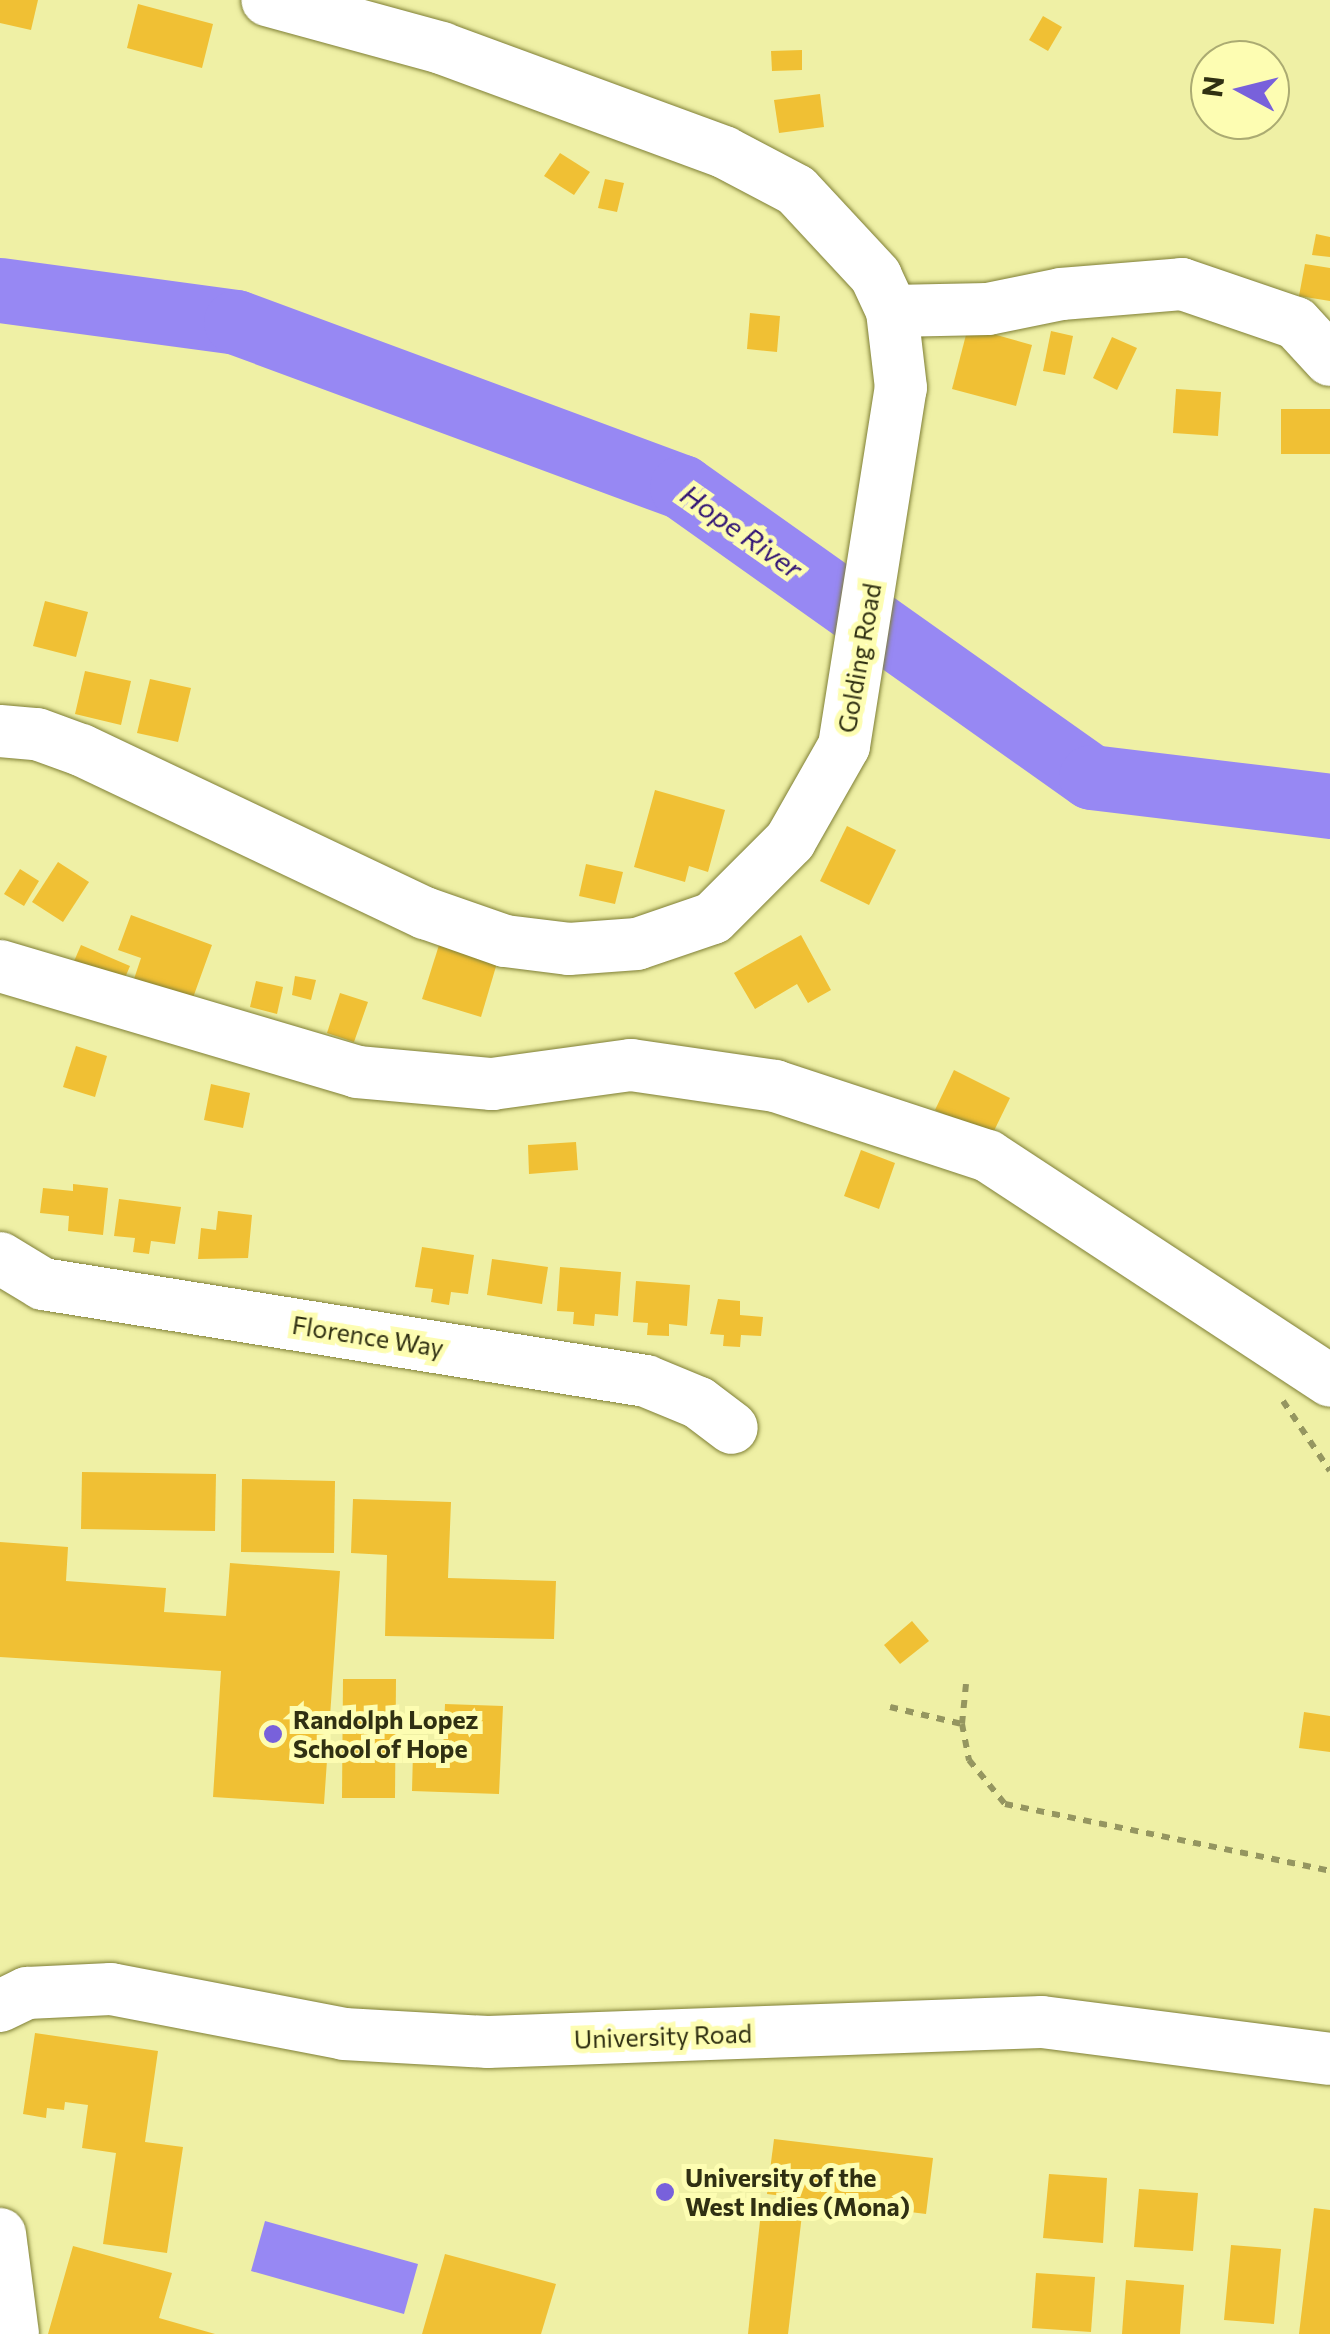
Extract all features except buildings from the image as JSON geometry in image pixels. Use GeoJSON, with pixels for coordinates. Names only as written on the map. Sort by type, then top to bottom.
{"type":"FeatureCollection","features":[{"type":"Feature","properties":{"kind":"street","name":"Golding Road"},"geometry":{"type":"LineString","coordinates":[[0,731],[37,734],[81,750],[425,913],[505,941],[569,949],[637,944],[712,918],[790,842],[844,746],[894,454],[901,388],[892,310],[876,276],[832,224],[796,190],[724,152],[442,48],[267,0]]}},
{"type":"Feature","properties":{"kind":"street"},"geometry":{"type":"LineString","coordinates":[[892,310],[988,309],[1061,294],[1182,284],[1296,323],[1330,360]]}},
{"type":"Feature","properties":{"kind":"street"},"geometry":{"type":"LineString","coordinates":[[0,966],[357,1072],[492,1084],[632,1065],[775,1086],[988,1156],[1330,1381]]}},
{"type":"Feature","properties":{"kind":"street","name":"Florence Way"},"geometry":{"type":"LineString","coordinates":[[0,1258],[43,1284],[646,1381],[699,1404],[732,1428]]}},
{"type":"Feature","properties":{"kind":"street","name":"University Road"},"geometry":{"type":"LineString","coordinates":[[0,2006],[27,1993],[112,1990],[344,2034],[488,2042],[1042,2022],[1330,2059]]}},
{"type":"Feature","properties":{"kind":"street"},"geometry":{"type":"LineString","coordinates":[[0,2234],[14,2334]]}},
{"type":"Feature","properties":{"kind":"path"},"geometry":{"type":"LineString","coordinates":[[966,1684],[962,1724],[969,1760],[1006,1804],[1330,1871]]}},
{"type":"Feature","properties":{"kind":"path"},"geometry":{"type":"LineString","coordinates":[[890,1707],[962,1724]]}},
{"type":"Feature","properties":{"kind":"shaded area"},"geometry":{"type":"Polygon","coordinates":[[[265,2221],[418,2264],[404,2314],[251,2271],[265,2221]]]}},
{"type":"Feature","properties":{"kind":"waterway","name":"Hope River"},"geometry":{"type":"LineString","coordinates":[[0,290],[236,322],[682,487],[1091,777],[1330,806]]}},
{"type":"Feature","properties":{"kind":"place","name":"Randolph Lopez School of Hope"},"geometry":{"type":"Point","coordinates":[273,1734]}},
{"type":"Feature","properties":{"kind":"place","name":"University of the West Indies (Mona)"},"geometry":{"type":"Point","coordinates":[665,2192]}}]}
